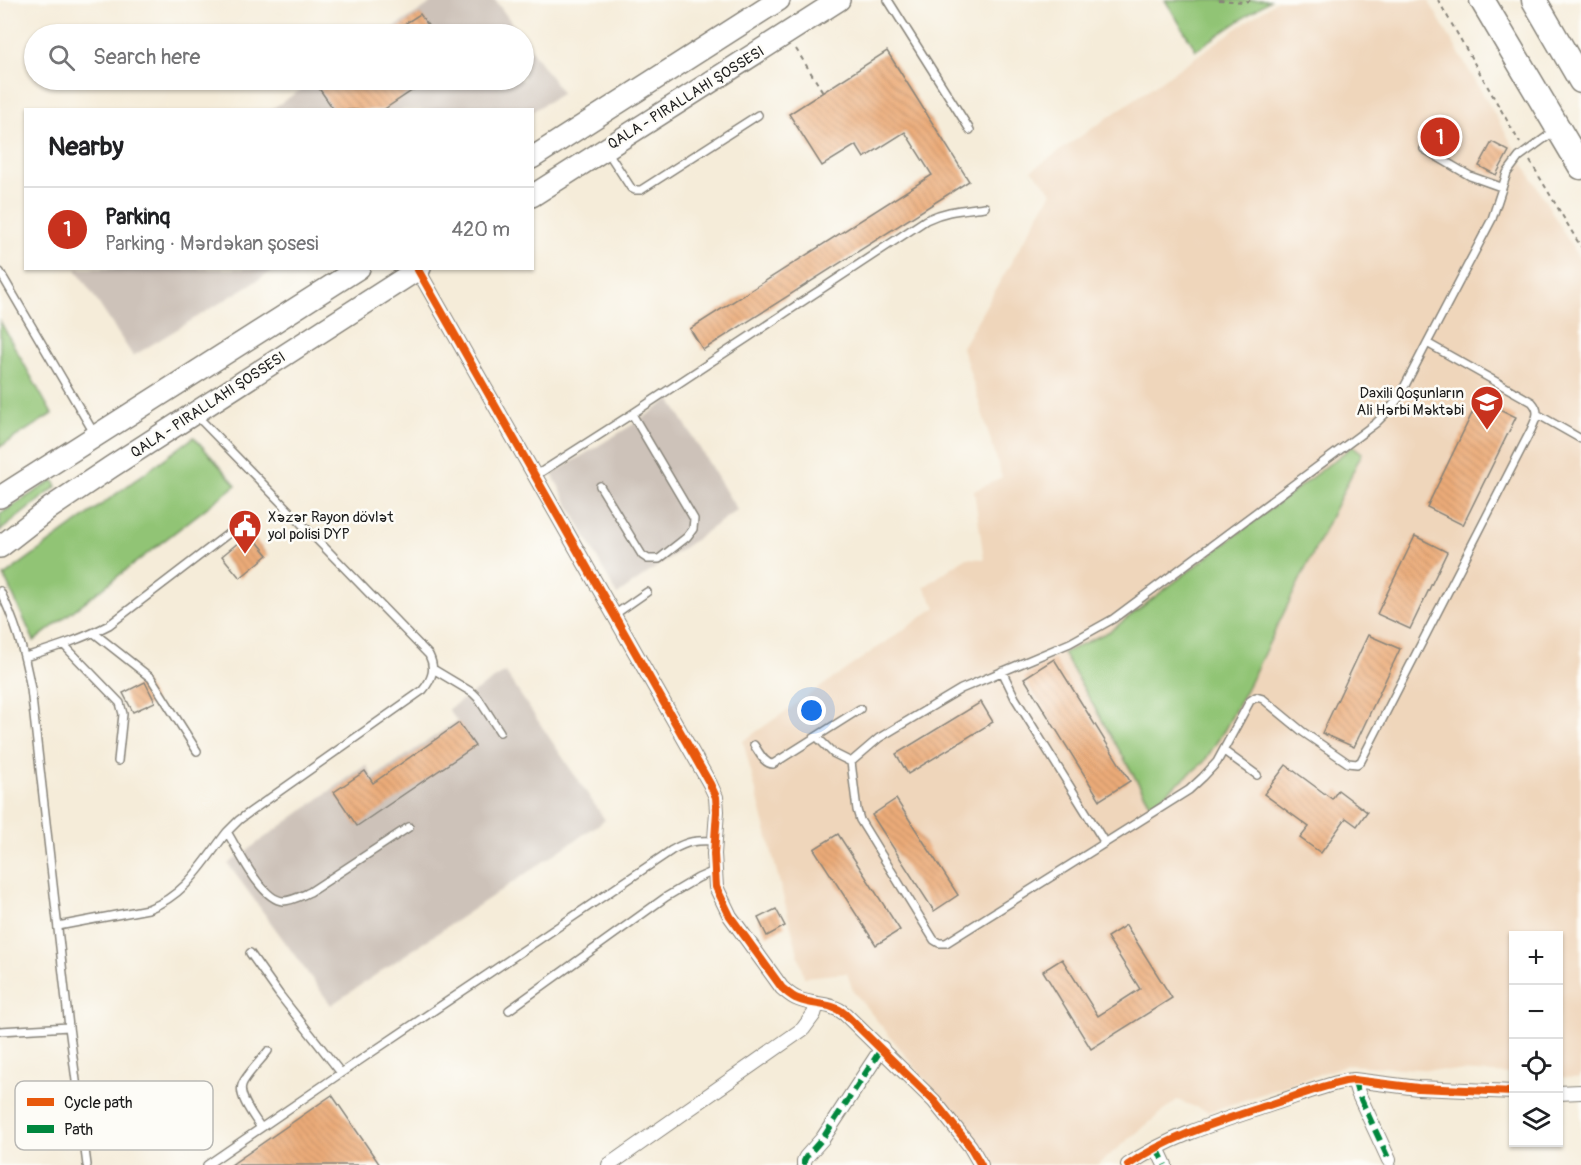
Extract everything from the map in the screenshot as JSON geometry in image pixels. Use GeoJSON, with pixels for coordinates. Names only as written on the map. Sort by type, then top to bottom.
{"type":"FeatureCollection","features":[{"type":"Feature","properties":{"kind":"highway"},"geometry":{"type":"LineString","coordinates":[[1482,0],[1581,167]]}},
{"type":"Feature","properties":{"kind":"highway"},"geometry":{"type":"LineString","coordinates":[[1534,0],[1581,81]]}},
{"type":"Feature","properties":{"kind":"main road"},"geometry":{"type":"LineString","coordinates":[[534,157],[779,0]]}},
{"type":"Feature","properties":{"kind":"main road"},"geometry":{"type":"LineString","coordinates":[[534,195],[839,0]]}},
{"type":"Feature","properties":{"kind":"main road"},"geometry":{"type":"LineString","coordinates":[[0,497],[356,270]]}},
{"type":"Feature","properties":{"kind":"main road"},"geometry":{"type":"LineString","coordinates":[[0,547],[50,508],[417,270]]}},
{"type":"Feature","properties":{"kind":"street"},"geometry":{"type":"LineString","coordinates":[[420,270],[710,784],[716,797],[717,812],[714,841],[716,886],[730,916],[782,988],[799,999],[838,1008],[882,1048],[934,1101],[970,1146],[981,1165]]}},
{"type":"Feature","properties":{"kind":"street"},"geometry":{"type":"LineString","coordinates":[[609,1165],[803,1029],[818,1004]]}},
{"type":"Feature","properties":{"kind":"street"},"geometry":{"type":"LineString","coordinates":[[804,1165],[806,1157],[824,1138],[882,1048]]}},
{"type":"Feature","properties":{"kind":"street"},"geometry":{"type":"LineString","coordinates":[[1353,1080],[1389,1160]]}},
{"type":"Feature","properties":{"kind":"street"},"geometry":{"type":"LineString","coordinates":[[1128,1165],[1181,1136],[1336,1083],[1353,1080],[1420,1094],[1509,1092]]}},
{"type":"Feature","properties":{"kind":"street"},"geometry":{"type":"LineString","coordinates":[[1563,1093],[1581,1092]]}},
{"type":"Feature","properties":{"kind":"street"},"geometry":{"type":"LineString","coordinates":[[1157,1148],[1166,1165]]}},
{"type":"Feature","properties":{"kind":"lane"},"geometry":{"type":"LineString","coordinates":[[888,0],[970,130]]}},
{"type":"Feature","properties":{"kind":"lane"},"geometry":{"type":"LineString","coordinates":[[606,148],[631,188],[641,190],[758,115]]}},
{"type":"Feature","properties":{"kind":"lane"},"geometry":{"type":"LineString","coordinates":[[851,762],[879,738],[938,701],[1070,643],[1113,619],[1376,423],[1398,399],[1427,344],[1492,219],[1507,173],[1525,153],[1558,128]]}},
{"type":"Feature","properties":{"kind":"lane"},"geometry":{"type":"LineString","coordinates":[[1424,149],[1470,176],[1501,188]]}},
{"type":"Feature","properties":{"kind":"lane"},"geometry":{"type":"LineString","coordinates":[[535,476],[926,220],[949,211],[985,207]]}},
{"type":"Feature","properties":{"kind":"lane"},"geometry":{"type":"LineString","coordinates":[[0,272],[96,437]]}},
{"type":"Feature","properties":{"kind":"lane"},"geometry":{"type":"LineString","coordinates":[[851,762],[860,820],[934,940],[939,943],[946,943],[1189,790],[1210,769],[1224,750],[1250,700],[1256,697],[1263,699],[1303,732],[1348,763],[1357,764],[1361,761],[1537,414],[1537,408],[1532,402],[1427,344]]}},
{"type":"Feature","properties":{"kind":"lane"},"geometry":{"type":"LineString","coordinates":[[58,926],[148,909],[182,890],[239,820],[423,690],[432,677],[433,669],[429,655],[194,413]]}},
{"type":"Feature","properties":{"kind":"lane"},"geometry":{"type":"LineString","coordinates":[[600,486],[642,555],[648,559],[658,559],[687,537],[693,529],[694,519],[632,414]]}},
{"type":"Feature","properties":{"kind":"lane"},"geometry":{"type":"LineString","coordinates":[[1537,414],[1581,439]]}},
{"type":"Feature","properties":{"kind":"lane"},"geometry":{"type":"LineString","coordinates":[[25,657],[64,645],[109,625],[237,528]]}},
{"type":"Feature","properties":{"kind":"lane"},"geometry":{"type":"LineString","coordinates":[[0,591],[15,625],[25,657],[31,688],[76,1081]]}},
{"type":"Feature","properties":{"kind":"lane"},"geometry":{"type":"LineString","coordinates":[[614,615],[647,592]]}},
{"type":"Feature","properties":{"kind":"lane"},"geometry":{"type":"LineString","coordinates":[[94,633],[151,678],[197,751]]}},
{"type":"Feature","properties":{"kind":"lane"},"geometry":{"type":"LineString","coordinates":[[64,645],[120,703],[123,714],[118,761]]}},
{"type":"Feature","properties":{"kind":"lane"},"geometry":{"type":"LineString","coordinates":[[433,669],[473,693],[500,732]]}},
{"type":"Feature","properties":{"kind":"lane"},"geometry":{"type":"LineString","coordinates":[[1002,671],[1015,698],[1105,843]]}},
{"type":"Feature","properties":{"kind":"lane"},"geometry":{"type":"LineString","coordinates":[[754,746],[769,764],[773,764],[860,709]]}},
{"type":"Feature","properties":{"kind":"lane"},"geometry":{"type":"LineString","coordinates":[[817,736],[833,753],[851,762]]}},
{"type":"Feature","properties":{"kind":"lane"},"geometry":{"type":"LineString","coordinates":[[1224,750],[1257,776]]}},
{"type":"Feature","properties":{"kind":"lane"},"geometry":{"type":"LineString","coordinates":[[227,832],[259,884],[275,899],[283,901],[293,900],[310,892],[409,827]]}},
{"type":"Feature","properties":{"kind":"lane"},"geometry":{"type":"LineString","coordinates":[[207,1165],[672,850],[692,841],[714,841]]}},
{"type":"Feature","properties":{"kind":"lane"},"geometry":{"type":"LineString","coordinates":[[509,1010],[666,897],[714,871]]}},
{"type":"Feature","properties":{"kind":"lane"},"geometry":{"type":"LineString","coordinates":[[250,953],[341,1073]]}},
{"type":"Feature","properties":{"kind":"lane"},"geometry":{"type":"LineString","coordinates":[[0,1031],[69,1027]]}},
{"type":"Feature","properties":{"kind":"lane"},"geometry":{"type":"LineString","coordinates":[[261,1128],[242,1097],[242,1084],[268,1052]]}},
{"type":"Feature","properties":{"kind":"lane"},"geometry":{"type":"LineString","coordinates":[[85,1150],[87,1165]]}},
{"type":"Feature","properties":{"kind":"path"},"geometry":{"type":"LineString","coordinates":[[1219,0],[1243,2],[1253,0]]}},
{"type":"Feature","properties":{"kind":"path"},"geometry":{"type":"LineString","coordinates":[[1438,0],[1581,247]]}},
{"type":"Feature","properties":{"kind":"path"},"geometry":{"type":"LineString","coordinates":[[786,33],[823,92]]}},
{"type":"Feature","properties":{"kind":"shaded area"},"geometry":{"type":"Polygon","coordinates":[[[436,0],[495,0],[513,24],[399,24],[436,0]]]}},
{"type":"Feature","properties":{"kind":"shaded area"},"geometry":{"type":"Polygon","coordinates":[[[1278,0],[1428,0],[1581,262],[1581,1075],[1577,1078],[1563,1077],[1563,931],[1509,931],[1509,1074],[1346,1065],[1209,1112],[1177,1100],[1097,1165],[995,1165],[853,991],[847,973],[804,977],[743,741],[936,607],[924,587],[965,558],[984,559],[974,491],[1002,477],[962,347],[1052,192],[1032,170],[1278,0]]]}},
{"type":"Feature","properties":{"kind":"shaded area"},"geometry":{"type":"Polygon","coordinates":[[[534,54],[562,93],[534,110],[534,108],[273,108],[301,90],[534,90],[534,54]]]}},
{"type":"Feature","properties":{"kind":"shaded area"},"geometry":{"type":"Polygon","coordinates":[[[77,270],[274,270],[133,356],[77,270]]]}},
{"type":"Feature","properties":{"kind":"shaded area"},"geometry":{"type":"Polygon","coordinates":[[[670,399],[737,510],[617,595],[552,474],[670,399]]]}},
{"type":"Feature","properties":{"kind":"shaded area"},"geometry":{"type":"Polygon","coordinates":[[[505,672],[605,820],[331,1005],[228,864],[366,765],[373,778],[457,721],[448,709],[505,672]]]}},
{"type":"Feature","properties":{"kind":"green space"},"geometry":{"type":"Polygon","coordinates":[[[1165,0],[1270,0],[1196,50],[1165,0]]]}},
{"type":"Feature","properties":{"kind":"green space"},"geometry":{"type":"Polygon","coordinates":[[[0,321],[52,414],[0,447],[0,321]]]}},
{"type":"Feature","properties":{"kind":"green space"},"geometry":{"type":"Polygon","coordinates":[[[194,437],[236,485],[34,641],[4,576],[194,437]]]}},
{"type":"Feature","properties":{"kind":"green space"},"geometry":{"type":"Polygon","coordinates":[[[1353,446],[1362,453],[1225,729],[1204,762],[1151,805],[1063,653],[1110,631],[1353,446]]]}},
{"type":"Feature","properties":{"kind":"green space"},"geometry":{"type":"Polygon","coordinates":[[[53,480],[57,486],[0,531],[0,514],[53,480]]]}},
{"type":"Feature","properties":{"kind":"building"},"geometry":{"type":"Polygon","coordinates":[[[420,14],[427,24],[404,24],[420,14]]]}},
{"type":"Feature","properties":{"kind":"building"},"geometry":{"type":"Polygon","coordinates":[[[887,51],[969,181],[703,350],[690,329],[932,175],[905,132],[864,158],[856,145],[822,166],[789,114],[887,51]]]}},
{"type":"Feature","properties":{"kind":"building"},"geometry":{"type":"Polygon","coordinates":[[[320,90],[413,90],[386,108],[333,108],[320,90]]]}},
{"type":"Feature","properties":{"kind":"building"},"geometry":{"type":"Polygon","coordinates":[[[1492,142],[1509,151],[1496,175],[1479,166],[1492,142]]]}},
{"type":"Feature","properties":{"kind":"building"},"geometry":{"type":"Polygon","coordinates":[[[1479,399],[1516,417],[1463,525],[1427,507],[1479,399]]]}},
{"type":"Feature","properties":{"kind":"building","name":"Xəzər Rayon dövlət yol polisi DYP"},"geometry":{"type":"Polygon","coordinates":[[[250,533],[268,555],[240,578],[222,556],[250,533]]]}},
{"type":"Feature","properties":{"kind":"building"},"geometry":{"type":"Polygon","coordinates":[[[1415,536],[1447,552],[1410,629],[1377,614],[1415,536]]]}},
{"type":"Feature","properties":{"kind":"building"},"geometry":{"type":"Polygon","coordinates":[[[1368,635],[1400,649],[1354,747],[1322,733],[1368,635]]]}},
{"type":"Feature","properties":{"kind":"building"},"geometry":{"type":"Polygon","coordinates":[[[1054,659],[1130,781],[1100,800],[1024,678],[1054,659]]]}},
{"type":"Feature","properties":{"kind":"building"},"geometry":{"type":"Polygon","coordinates":[[[145,682],[155,702],[133,712],[123,693],[145,682]]]}},
{"type":"Feature","properties":{"kind":"building"},"geometry":{"type":"Polygon","coordinates":[[[981,702],[993,722],[908,774],[896,754],[981,702]]]}},
{"type":"Feature","properties":{"kind":"building"},"geometry":{"type":"Polygon","coordinates":[[[459,723],[475,746],[357,826],[334,792],[365,771],[373,783],[459,723]]]}},
{"type":"Feature","properties":{"kind":"building"},"geometry":{"type":"Polygon","coordinates":[[[1286,765],[1332,799],[1338,790],[1367,812],[1357,826],[1346,818],[1321,853],[1300,838],[1309,827],[1264,794],[1286,765]]]}},
{"type":"Feature","properties":{"kind":"building"},"geometry":{"type":"Polygon","coordinates":[[[896,799],[958,895],[934,911],[872,815],[896,799]]]}},
{"type":"Feature","properties":{"kind":"building"},"geometry":{"type":"Polygon","coordinates":[[[838,834],[900,930],[876,945],[814,849],[838,834]]]}},
{"type":"Feature","properties":{"kind":"building"},"geometry":{"type":"Polygon","coordinates":[[[776,909],[785,926],[767,936],[758,918],[776,909]]]}},
{"type":"Feature","properties":{"kind":"building"},"geometry":{"type":"Polygon","coordinates":[[[1126,925],[1172,998],[1091,1049],[1043,971],[1062,959],[1098,1016],[1140,989],[1107,937],[1126,925]]]}},
{"type":"Feature","properties":{"kind":"building"},"geometry":{"type":"Polygon","coordinates":[[[332,1095],[380,1165],[231,1165],[332,1095]]]}},
{"type":"Feature","properties":{"kind":"marked path"},"geometry":{"type":"LineString","coordinates":[[804,1165],[806,1157],[823,1138],[882,1048]]}},
{"type":"Feature","properties":{"kind":"marked path"},"geometry":{"type":"LineString","coordinates":[[1354,1080],[1389,1160]]}},
{"type":"Feature","properties":{"kind":"marked path"},"geometry":{"type":"LineString","coordinates":[[1157,1148],[1165,1165]]}},
{"type":"Feature","properties":{"kind":"cycle path"},"geometry":{"type":"LineString","coordinates":[[418,270],[710,784],[716,797],[717,811],[714,854],[716,887],[730,916],[782,988],[796,998],[828,1006],[845,1014],[934,1101],[970,1146],[981,1165]]}},
{"type":"Feature","properties":{"kind":"cycle path"},"geometry":{"type":"LineString","coordinates":[[1128,1165],[1196,1130],[1345,1081],[1354,1080],[1418,1088],[1509,1092]]}},
{"type":"Feature","properties":{"kind":"place","name":"Parkinq"},"geometry":{"type":"Point","coordinates":[1440,137]}},
{"type":"Feature","properties":{"kind":"place","name":"Daxili Qoşunların Ali Hərbi Məktəbi"},"geometry":{"type":"Point","coordinates":[1487,431]}},
{"type":"Feature","properties":{"kind":"place","name":"Xəzər Rayon dövlət yol polisi DYP"},"geometry":{"type":"Point","coordinates":[245,555]}}]}
